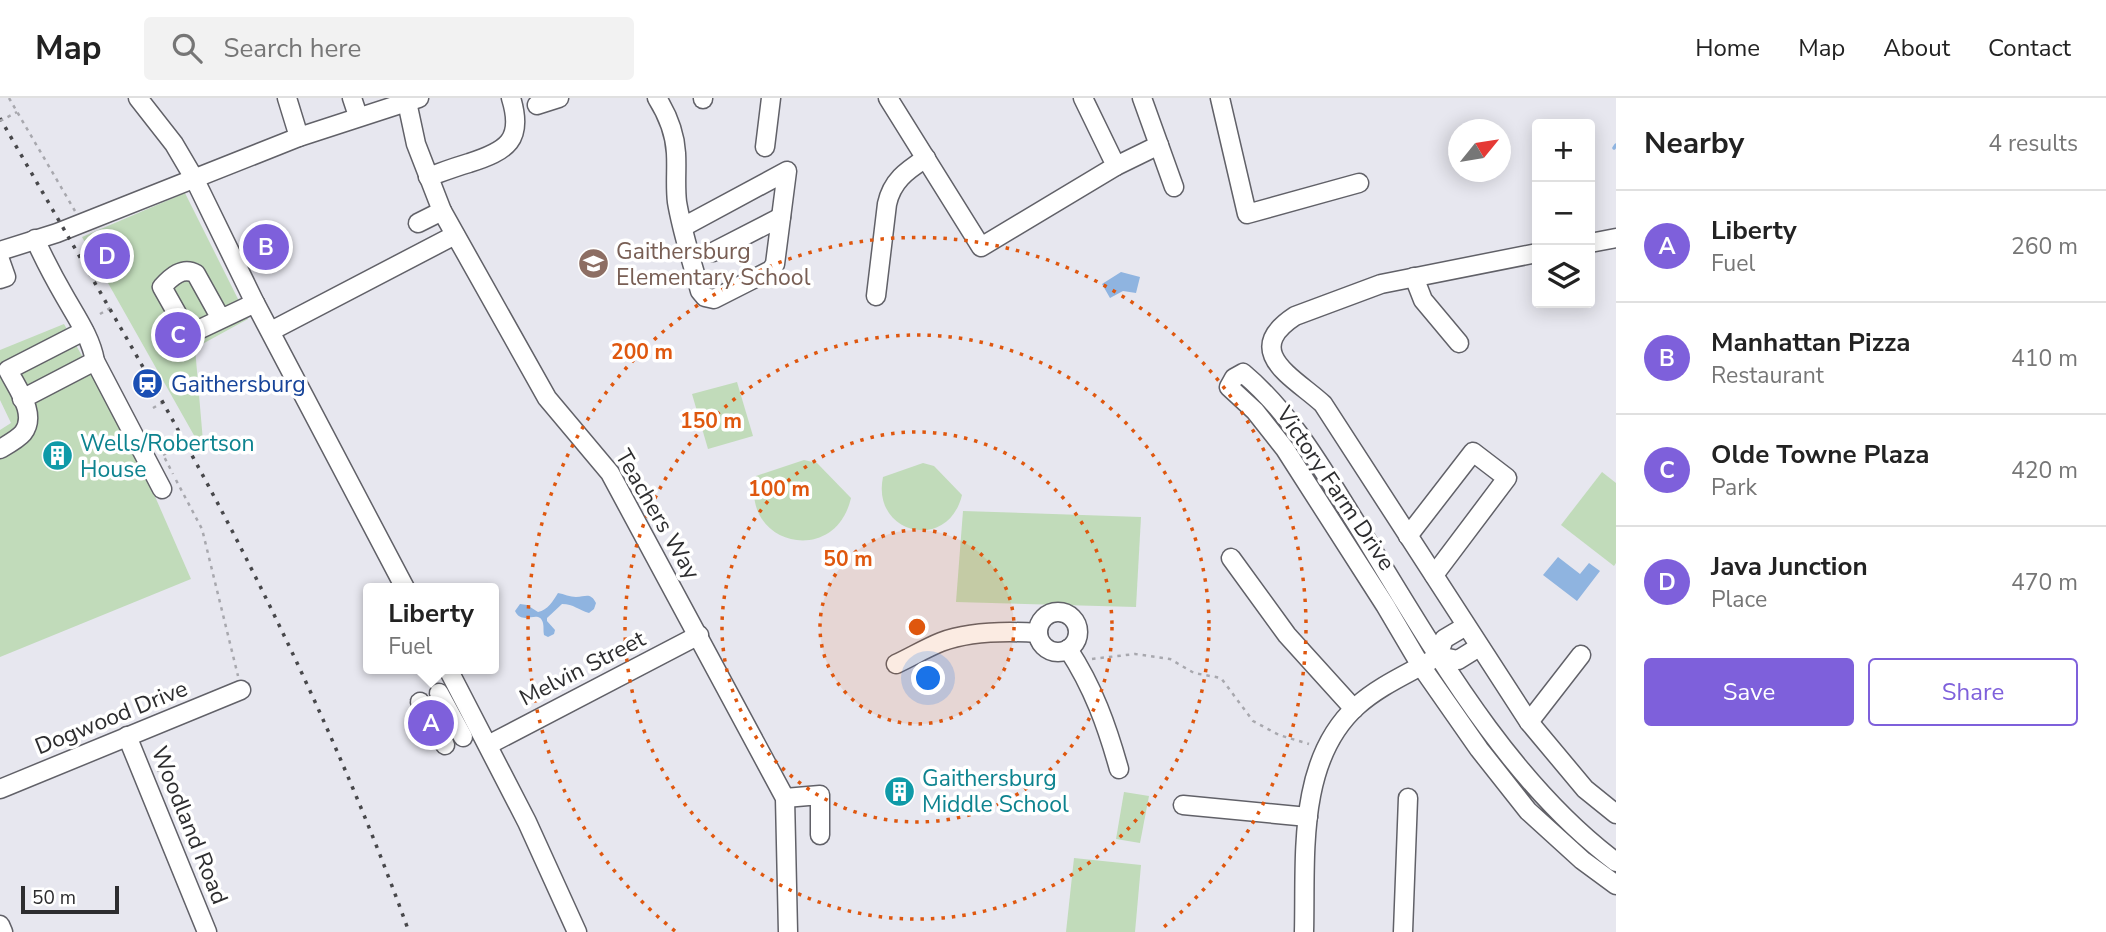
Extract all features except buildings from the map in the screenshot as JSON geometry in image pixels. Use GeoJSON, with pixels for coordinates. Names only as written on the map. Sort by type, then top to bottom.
{"type":"FeatureCollection","features":[{"type":"Feature","properties":{"kind":"street"},"geometry":{"type":"LineString","coordinates":[[138,98],[174,144],[194,178],[255,303],[402,583]]}},
{"type":"Feature","properties":{"kind":"street"},"geometry":{"type":"LineString","coordinates":[[286,98],[299,137]]}},
{"type":"Feature","properties":{"kind":"street"},"geometry":{"type":"LineString","coordinates":[[352,98],[358,116]]}},
{"type":"Feature","properties":{"kind":"street"},"geometry":{"type":"LineString","coordinates":[[428,177],[503,149],[514,134],[516,123],[511,98]]}},
{"type":"Feature","properties":{"kind":"street"},"geometry":{"type":"LineString","coordinates":[[537,105],[559,98]]}},
{"type":"Feature","properties":{"kind":"street"},"geometry":{"type":"LineString","coordinates":[[657,98],[670,125],[676,151],[675,184],[678,205],[683,226],[700,291],[705,298],[714,299],[771,270],[775,264],[787,171],[683,226]]}},
{"type":"Feature","properties":{"kind":"street"},"geometry":{"type":"LineString","coordinates":[[765,147],[771,98]]}},
{"type":"Feature","properties":{"kind":"street"},"geometry":{"type":"LineString","coordinates":[[888,98],[981,247],[1116,166],[1159,145]]}},
{"type":"Feature","properties":{"kind":"street"},"geometry":{"type":"LineString","coordinates":[[1083,98],[1116,166]]}},
{"type":"Feature","properties":{"kind":"street"},"geometry":{"type":"LineString","coordinates":[[1142,98],[1174,187]]}},
{"type":"Feature","properties":{"kind":"street"},"geometry":{"type":"LineString","coordinates":[[1220,98],[1247,214],[1359,183]]}},
{"type":"Feature","properties":{"kind":"street"},"geometry":{"type":"LineString","coordinates":[[0,251],[57,233],[299,137],[415,99]]}},
{"type":"Feature","properties":{"kind":"street","name":"Teachers Way"},"geometry":{"type":"LineString","coordinates":[[415,99],[416,144],[442,211],[547,398],[610,473],[785,798],[788,932]]}},
{"type":"Feature","properties":{"kind":"street"},"geometry":{"type":"LineString","coordinates":[[876,296],[890,191],[906,172],[926,158]]}},
{"type":"Feature","properties":{"kind":"street"},"geometry":{"type":"LineString","coordinates":[[418,223],[442,211]]}},
{"type":"Feature","properties":{"kind":"street"},"geometry":{"type":"LineString","coordinates":[[713,252],[781,217]]}},
{"type":"Feature","properties":{"kind":"street"},"geometry":{"type":"LineString","coordinates":[[271,331],[455,235]]}},
{"type":"Feature","properties":{"kind":"street"},"geometry":{"type":"LineString","coordinates":[[35,239],[47,266],[85,331],[93,347],[95,361],[162,489]]}},
{"type":"Feature","properties":{"kind":"street"},"geometry":{"type":"LineString","coordinates":[[1595,242],[1615,240]]}},
{"type":"Feature","properties":{"kind":"street"},"geometry":{"type":"LineString","coordinates":[[1532,254],[1381,284],[1294,316],[1282,324],[1274,335],[1272,347],[1274,360],[1285,374],[1323,404],[1529,722],[1585,789],[1616,814]]}},
{"type":"Feature","properties":{"kind":"street"},"geometry":{"type":"LineString","coordinates":[[0,260],[6,277],[0,279]]}},
{"type":"Feature","properties":{"kind":"street"},"geometry":{"type":"LineString","coordinates":[[1413,277],[1423,300],[1459,343]]}},
{"type":"Feature","properties":{"kind":"street"},"geometry":{"type":"LineString","coordinates":[[221,319],[255,303]]}},
{"type":"Feature","properties":{"kind":"street"},"geometry":{"type":"LineString","coordinates":[[0,449],[23,434],[28,424],[29,413],[8,370],[85,331]]}},
{"type":"Feature","properties":{"kind":"street"},"geometry":{"type":"LineString","coordinates":[[22,399],[95,361]]}},
{"type":"Feature","properties":{"kind":"street","name":"Victory Farm Drive"},"geometry":{"type":"LineString","coordinates":[[1616,862],[1550,805],[1502,747],[1438,656],[1302,438],[1255,383],[1243,373],[1234,378],[1229,387],[1255,411],[1285,449],[1385,605],[1420,667],[1479,749],[1528,811],[1583,860],[1616,885]]}},
{"type":"Feature","properties":{"kind":"street"},"geometry":{"type":"LineString","coordinates":[[1285,449],[1302,438]]}},
{"type":"Feature","properties":{"kind":"street"},"geometry":{"type":"LineString","coordinates":[[1408,536],[1473,452],[1507,478],[1434,575]]}},
{"type":"Feature","properties":{"kind":"street"},"geometry":{"type":"LineString","coordinates":[[1231,558],[1287,635],[1354,709]]}},
{"type":"Feature","properties":{"kind":"street"},"geometry":{"type":"LineString","coordinates":[[1072,655],[1052,651],[1040,640],[1039,626],[1046,617],[1060,612],[1068,615],[1076,624],[1078,630],[1072,655],[1095,694],[1119,769]]}},
{"type":"Feature","properties":{"kind":"street"},"geometry":{"type":"LineString","coordinates":[[1304,932],[1308,817],[1314,778],[1329,741],[1354,709],[1384,686],[1438,656],[1444,639],[1466,626]]}},
{"type":"Feature","properties":{"kind":"street"},"geometry":{"type":"LineString","coordinates":[[897,664],[941,642],[964,636],[1006,632],[1038,633]]}},
{"type":"Feature","properties":{"kind":"street","name":"Melvin Street"},"geometry":{"type":"LineString","coordinates":[[488,745],[699,635]]}},
{"type":"Feature","properties":{"kind":"street"},"geometry":{"type":"LineString","coordinates":[[1438,656],[1458,660],[1479,648]]}},
{"type":"Feature","properties":{"kind":"street"},"geometry":{"type":"LineString","coordinates":[[1529,722],[1581,655]]}},
{"type":"Feature","properties":{"kind":"street"},"geometry":{"type":"LineString","coordinates":[[450,674],[527,822],[577,932]]}},
{"type":"Feature","properties":{"kind":"street","name":"Dogwood Drive"},"geometry":{"type":"LineString","coordinates":[[0,789],[241,690]]}},
{"type":"Feature","properties":{"kind":"street"},"geometry":{"type":"LineString","coordinates":[[439,693],[463,737]]}},
{"type":"Feature","properties":{"kind":"street"},"geometry":{"type":"LineString","coordinates":[[428,715],[445,745]]}},
{"type":"Feature","properties":{"kind":"street","name":"Woodland Road"},"geometry":{"type":"LineString","coordinates":[[127,736],[207,932]]}},
{"type":"Feature","properties":{"kind":"street"},"geometry":{"type":"LineString","coordinates":[[785,798],[820,795],[820,835]]}},
{"type":"Feature","properties":{"kind":"street"},"geometry":{"type":"LineString","coordinates":[[1403,932],[1408,798]]}},
{"type":"Feature","properties":{"kind":"street"},"geometry":{"type":"LineString","coordinates":[[1183,805],[1308,817]]}},
{"type":"Feature","properties":{"kind":"street"},"geometry":{"type":"LineString","coordinates":[[0,925],[3,932]]}},
{"type":"Feature","properties":{"kind":"path"},"geometry":{"type":"LineString","coordinates":[[9,98],[81,223]]}},
{"type":"Feature","properties":{"kind":"path"},"geometry":{"type":"LineString","coordinates":[[0,121],[17,111]]}},
{"type":"Feature","properties":{"kind":"path"},"geometry":{"type":"LineString","coordinates":[[100,314],[112,307]]}},
{"type":"Feature","properties":{"kind":"path"},"geometry":{"type":"LineString","coordinates":[[153,408],[165,401]]}},
{"type":"Feature","properties":{"kind":"path"},"geometry":{"type":"LineString","coordinates":[[157,443],[202,529],[241,690]]}},
{"type":"Feature","properties":{"kind":"path"},"geometry":{"type":"LineString","coordinates":[[163,455],[171,451]]}},
{"type":"Feature","properties":{"kind":"path"},"geometry":{"type":"LineString","coordinates":[[1072,655],[1135,654],[1170,659],[1194,673],[1221,678],[1253,721],[1279,735],[1309,744]]}},
{"type":"Feature","properties":{"kind":"green space"},"geometry":{"type":"Polygon","coordinates":[[[185,193],[248,319],[195,348],[204,453],[82,237],[185,193]]]}},
{"type":"Feature","properties":{"kind":"green space"},"geometry":{"type":"Polygon","coordinates":[[[64,324],[133,446],[191,579],[0,657],[0,430],[11,423],[0,400],[0,350],[64,324]]]}},
{"type":"Feature","properties":{"kind":"green space"},"geometry":{"type":"Polygon","coordinates":[[[737,382],[753,436],[708,449],[692,394],[737,382]]]}},
{"type":"Feature","properties":{"kind":"green space"},"geometry":{"type":"Polygon","coordinates":[[[804,460],[817,463],[851,498],[842,520],[827,534],[809,540],[791,539],[774,532],[761,518],[755,500],[756,476],[804,460]]]}},
{"type":"Feature","properties":{"kind":"green space"},"geometry":{"type":"Polygon","coordinates":[[[923,463],[934,466],[962,495],[954,513],[942,525],[928,530],[913,529],[899,523],[888,512],[882,497],[883,477],[923,463]]]}},
{"type":"Feature","properties":{"kind":"green space"},"geometry":{"type":"Polygon","coordinates":[[[1602,472],[1616,483],[1614,566],[1561,525],[1602,472]]]}},
{"type":"Feature","properties":{"kind":"green space"},"geometry":{"type":"Polygon","coordinates":[[[963,511],[1141,517],[1136,607],[956,602],[963,511]]]}},
{"type":"Feature","properties":{"kind":"green space"},"geometry":{"type":"Polygon","coordinates":[[[1124,792],[1149,796],[1140,843],[1116,839],[1124,792]]]}},
{"type":"Feature","properties":{"kind":"green space"},"geometry":{"type":"Polygon","coordinates":[[[1074,858],[1141,865],[1135,932],[1066,932],[1074,858]]]}},
{"type":"Feature","properties":{"kind":"water"},"geometry":{"type":"Polygon","coordinates":[[[1121,272],[1140,277],[1136,293],[1123,291],[1110,298],[1102,284],[1121,272]]]}},
{"type":"Feature","properties":{"kind":"water"},"geometry":{"type":"Polygon","coordinates":[[[1558,557],[1580,574],[1589,563],[1600,571],[1577,601],[1543,575],[1558,557]]]}},
{"type":"Feature","properties":{"kind":"water"},"geometry":{"type":"Polygon","coordinates":[[[558,593],[574,597],[590,596],[596,603],[594,609],[589,613],[562,604],[547,618],[555,630],[554,634],[548,637],[544,635],[541,619],[522,618],[515,611],[520,604],[538,612],[542,611],[558,593]]]}},
{"type":"Feature","properties":{"kind":"railway"},"geometry":{"type":"LineString","coordinates":[[0,118],[157,391],[246,558],[333,742],[409,932]]}},
{"type":"Feature","properties":{"kind":"place","name":"Manhattan Pizza"},"geometry":{"type":"Point","coordinates":[266,247]}},
{"type":"Feature","properties":{"kind":"place","name":"Java Junction"},"geometry":{"type":"Point","coordinates":[107,256]}},
{"type":"Feature","properties":{"kind":"place","name":"Gaithersburg Elementary School"},"geometry":{"type":"Point","coordinates":[593,264]}},
{"type":"Feature","properties":{"kind":"place","name":"Olde Towne Plaza"},"geometry":{"type":"Point","coordinates":[178,335]}},
{"type":"Feature","properties":{"kind":"place","name":"Gaithersburg"},"geometry":{"type":"Point","coordinates":[148,384]}},
{"type":"Feature","properties":{"kind":"place","name":"Wells/Robertson House"},"geometry":{"type":"Point","coordinates":[57,456]}},
{"type":"Feature","properties":{"kind":"place","name":"Liberty"},"geometry":{"type":"Point","coordinates":[431,723]}},
{"type":"Feature","properties":{"kind":"place","name":"Gaithersburg Middle School"},"geometry":{"type":"Point","coordinates":[899,791]}}]}
